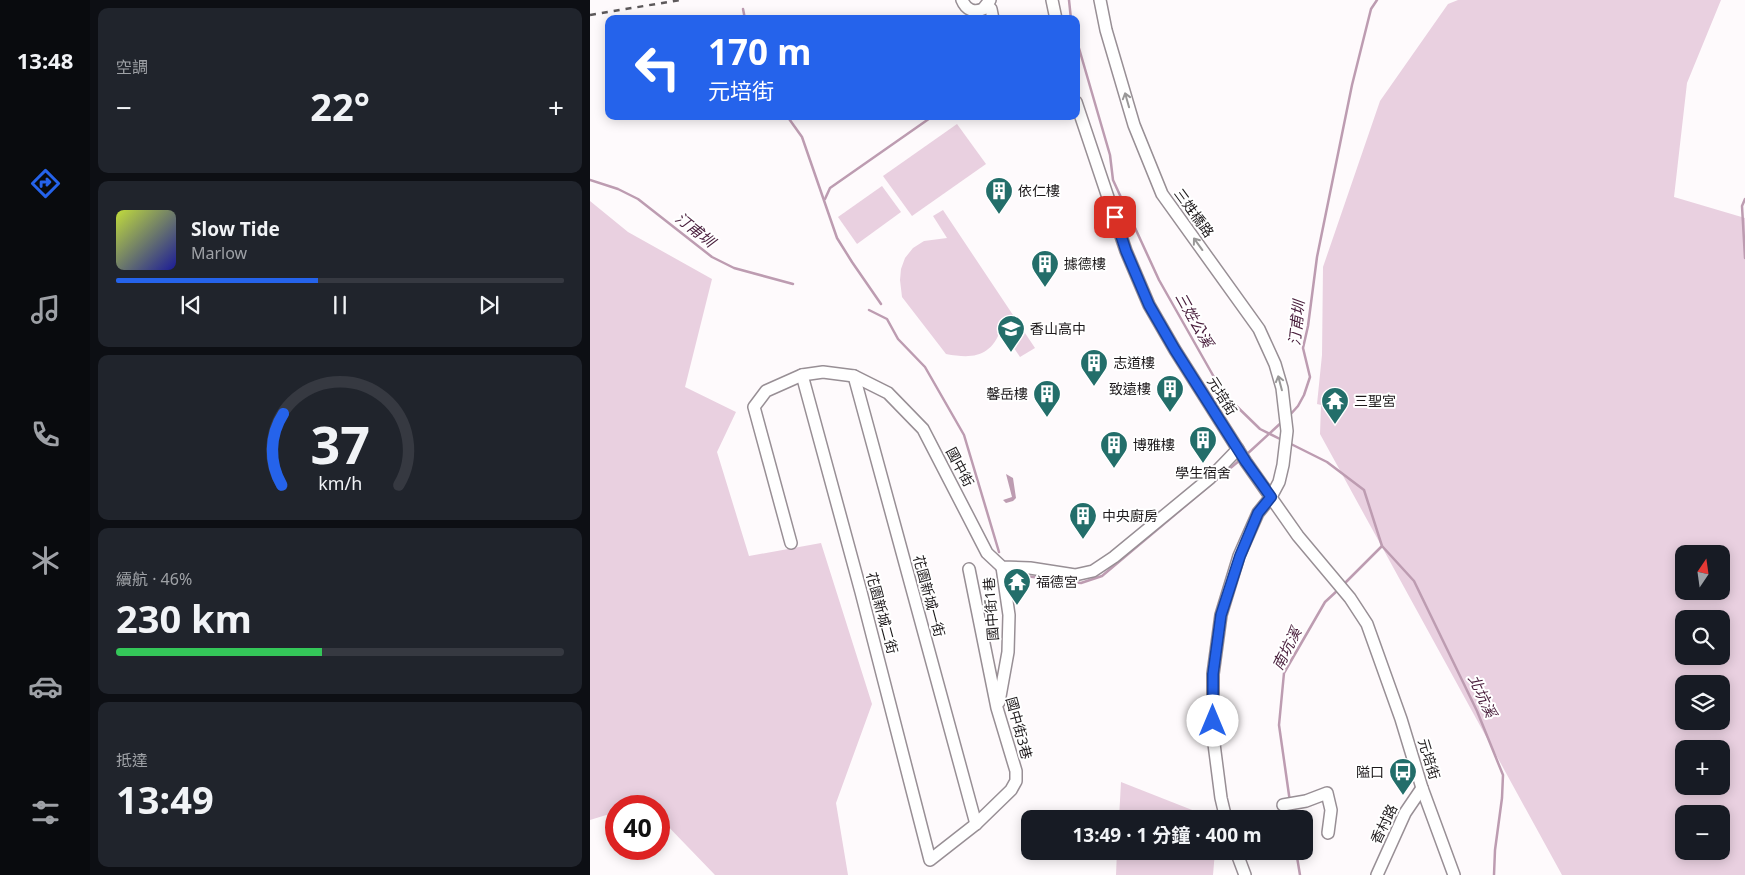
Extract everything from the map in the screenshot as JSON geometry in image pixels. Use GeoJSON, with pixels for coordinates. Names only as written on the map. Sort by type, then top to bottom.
{"type":"FeatureCollection","features":[{"type":"Feature","properties":{"kind":"street"},"geometry":{"type":"LineString","coordinates":[[962,0],[966,7],[974,11],[984,9],[988,3],[992,15]]}},
{"type":"Feature","properties":{"kind":"street"},"geometry":{"type":"LineString","coordinates":[[1052,0],[1055,15]]}},
{"type":"Feature","properties":{"kind":"street","name":"三姓橋路"},"geometry":{"type":"LineString","coordinates":[[1100,0],[1134,126],[1162,194],[1259,329],[1275,364],[1282,388],[1287,431],[1283,466],[1279,482],[1271,497]]}},
{"type":"Feature","properties":{"kind":"street","name":"元培街"},"geometry":{"type":"LineString","coordinates":[[1080,114],[1126,251],[1149,305],[1175,350],[1238,449],[1298,536],[1350,598],[1367,624],[1401,719],[1422,788],[1454,875]]}},
{"type":"Feature","properties":{"kind":"street","name":"國中街"},"geometry":{"type":"LineString","coordinates":[[790,543],[754,407],[766,391],[802,375],[823,372],[854,376],[888,393],[923,429],[987,553],[1002,567]]}},
{"type":"Feature","properties":{"kind":"street","name":"花園新城二街"},"geometry":{"type":"LineString","coordinates":[[802,375],[869,621],[930,860]]}},
{"type":"Feature","properties":{"kind":"street","name":"花園新城一街"},"geometry":{"type":"LineString","coordinates":[[854,376],[976,824]]}},
{"type":"Feature","properties":{"kind":"street"},"geometry":{"type":"LineString","coordinates":[[1002,567],[1030,568],[1075,574],[1093,571],[1114,557],[1210,478],[1238,449]]}},
{"type":"Feature","properties":{"kind":"street"},"geometry":{"type":"LineString","coordinates":[[1223,810],[1220,798],[1213,736],[1213,674],[1221,615],[1240,556],[1258,513],[1271,497]]}},
{"type":"Feature","properties":{"kind":"street","name":"國中街1巷"},"geometry":{"type":"LineString","coordinates":[[997,708],[1008,652],[1009,615],[1002,567]]}},
{"type":"Feature","properties":{"kind":"street","name":"國中街3巷"},"geometry":{"type":"LineString","coordinates":[[930,860],[976,824],[1011,790],[1016,781],[1016,771],[997,708],[969,569]]}},
{"type":"Feature","properties":{"kind":"street","name":"香村路"},"geometry":{"type":"LineString","coordinates":[[1377,875],[1405,813],[1422,788]]}},
{"type":"Feature","properties":{"kind":"street"},"geometry":{"type":"LineString","coordinates":[[1283,805],[1306,801],[1327,793],[1331,810],[1328,833]]}},
{"type":"Feature","properties":{"kind":"street"},"geometry":{"type":"LineString","coordinates":[[1239,860],[1245,875]]}},
{"type":"Feature","properties":{"kind":"shaded area"},"geometry":{"type":"Polygon","coordinates":[[[1458,0],[1721,0],[1687,83],[1674,197],[1745,218],[1745,875],[1562,875],[1320,434],[1321,405],[1317,404],[1322,355],[1323,267],[1380,101],[1448,4],[1458,0]]]}},
{"type":"Feature","properties":{"kind":"shaded area"},"geometry":{"type":"Polygon","coordinates":[[[957,124],[986,164],[912,216],[883,176],[957,124]]]}},
{"type":"Feature","properties":{"kind":"shaded area"},"geometry":{"type":"Polygon","coordinates":[[[882,186],[901,212],[857,244],[838,217],[882,186]]]}},
{"type":"Feature","properties":{"kind":"shaded area"},"geometry":{"type":"Polygon","coordinates":[[[590,201],[628,232],[712,279],[685,387],[736,412],[717,452],[749,556],[821,543],[872,704],[836,803],[848,875],[715,875],[670,828],[670,795],[605,795],[605,815],[590,820],[590,201]]]}},
{"type":"Feature","properties":{"kind":"shaded area"},"geometry":{"type":"Polygon","coordinates":[[[943,210],[1035,348],[1020,357],[1001,329],[992,345],[980,354],[956,356],[946,354],[902,297],[900,280],[905,258],[913,248],[924,241],[947,238],[933,216],[943,210]]]}},
{"type":"Feature","properties":{"kind":"shaded area"},"geometry":{"type":"Polygon","coordinates":[[[1006,474],[1013,478],[1016,498],[1006,503],[1003,500],[1012,497],[1006,474]]]}},
{"type":"Feature","properties":{"kind":"shaded area"},"geometry":{"type":"Polygon","coordinates":[[[1121,782],[1192,810],[1119,810],[1121,782]]]}},
{"type":"Feature","properties":{"kind":"shaded area"},"geometry":{"type":"Polygon","coordinates":[[[1117,860],[1214,860],[1213,875],[1116,875],[1117,860]]]}},
{"type":"Feature","properties":{"kind":"waterway","name":"三姓公溪"},"geometry":{"type":"LineString","coordinates":[[1069,0],[1071,15]]}},
{"type":"Feature","properties":{"kind":"waterway","name":"汀甫圳"},"geometry":{"type":"LineString","coordinates":[[1289,416],[1298,406],[1304,395],[1310,377],[1303,348],[1308,326],[1317,257],[1352,85],[1371,9],[1377,0]]}},
{"type":"Feature","properties":{"kind":"waterway"},"geometry":{"type":"LineString","coordinates":[[743,9],[744,15]]}},
{"type":"Feature","properties":{"kind":"waterway","name":"三姓公溪"},"geometry":{"type":"LineString","coordinates":[[1080,52],[1110,155],[1113,180],[1159,280],[1223,393],[1260,429],[1282,440]]}},
{"type":"Feature","properties":{"kind":"waterway"},"geometry":{"type":"LineString","coordinates":[[790,120],[802,137],[837,238],[881,304]]}},
{"type":"Feature","properties":{"kind":"waterway"},"geometry":{"type":"LineString","coordinates":[[825,199],[830,188],[927,120]]}},
{"type":"Feature","properties":{"kind":"waterway","name":"汀甫圳"},"geometry":{"type":"LineString","coordinates":[[590,180],[618,189],[638,199],[712,257],[734,268],[793,284]]}},
{"type":"Feature","properties":{"kind":"waterway"},"geometry":{"type":"LineString","coordinates":[[1745,199],[1742,206],[1745,258]]}},
{"type":"Feature","properties":{"kind":"waterway","name":"汀甫圳"},"geometry":{"type":"LineString","coordinates":[[869,310],[887,319],[898,339],[925,367],[964,435],[999,552]]}},
{"type":"Feature","properties":{"kind":"waterway","name":"汀甫圳"},"geometry":{"type":"LineString","coordinates":[[1246,455],[1283,421]]}},
{"type":"Feature","properties":{"kind":"waterway","name":"北坑溪"},"geometry":{"type":"LineString","coordinates":[[1289,443],[1327,462],[1364,490],[1382,546],[1414,581],[1477,711],[1503,775],[1494,875]]}},
{"type":"Feature","properties":{"kind":"waterway","name":"汀甫圳"},"geometry":{"type":"LineString","coordinates":[[1025,576],[1081,583],[1102,576],[1240,460]]}},
{"type":"Feature","properties":{"kind":"waterway","name":"南坑溪"},"geometry":{"type":"LineString","coordinates":[[1344,584],[1382,546]]}},
{"type":"Feature","properties":{"kind":"waterway","name":"南坑溪"},"geometry":{"type":"LineString","coordinates":[[1290,802],[1279,725],[1284,673],[1325,602],[1338,590]]}},
{"type":"Feature","properties":{"kind":"waterway","name":"南坑溪"},"geometry":{"type":"LineString","coordinates":[[1298,860],[1300,875]]}},
{"type":"Feature","properties":{"kind":"railway"},"geometry":{"type":"LineString","coordinates":[[590,15],[680,0]]}},
{"type":"Feature","properties":{"kind":"place","name":"依仁樓"},"geometry":{"type":"Point","coordinates":[999,215]}},
{"type":"Feature","properties":{"kind":"place","name":"據德樓"},"geometry":{"type":"Point","coordinates":[1045,288]}},
{"type":"Feature","properties":{"kind":"place","name":"香山高中"},"geometry":{"type":"Point","coordinates":[1011,353]}},
{"type":"Feature","properties":{"kind":"place","name":"志道樓"},"geometry":{"type":"Point","coordinates":[1094,387]}},
{"type":"Feature","properties":{"kind":"place","name":"致遠樓"},"geometry":{"type":"Point","coordinates":[1170,413]}},
{"type":"Feature","properties":{"kind":"place","name":"馨岳樓"},"geometry":{"type":"Point","coordinates":[1047,418]}},
{"type":"Feature","properties":{"kind":"place","name":"三聖宮"},"geometry":{"type":"Point","coordinates":[1335,425]}},
{"type":"Feature","properties":{"kind":"place","name":"學生宿舍"},"geometry":{"type":"Point","coordinates":[1203,464]}},
{"type":"Feature","properties":{"kind":"place","name":"博雅樓"},"geometry":{"type":"Point","coordinates":[1114,469]}},
{"type":"Feature","properties":{"kind":"place","name":"中央廚房"},"geometry":{"type":"Point","coordinates":[1083,540]}},
{"type":"Feature","properties":{"kind":"place","name":"福德宮"},"geometry":{"type":"Point","coordinates":[1017,606]}},
{"type":"Feature","properties":{"kind":"place","name":"隘口"},"geometry":{"type":"Point","coordinates":[1403,796]}},
{"type":"Feature","properties":{"kind":"route"},"geometry":{"type":"LineString","coordinates":[[1115,217],[1126,251],[1149,305],[1175,350],[1246,462],[1271,497],[1258,513],[1240,556],[1221,615],[1213,674],[1213,721]]}}]}
